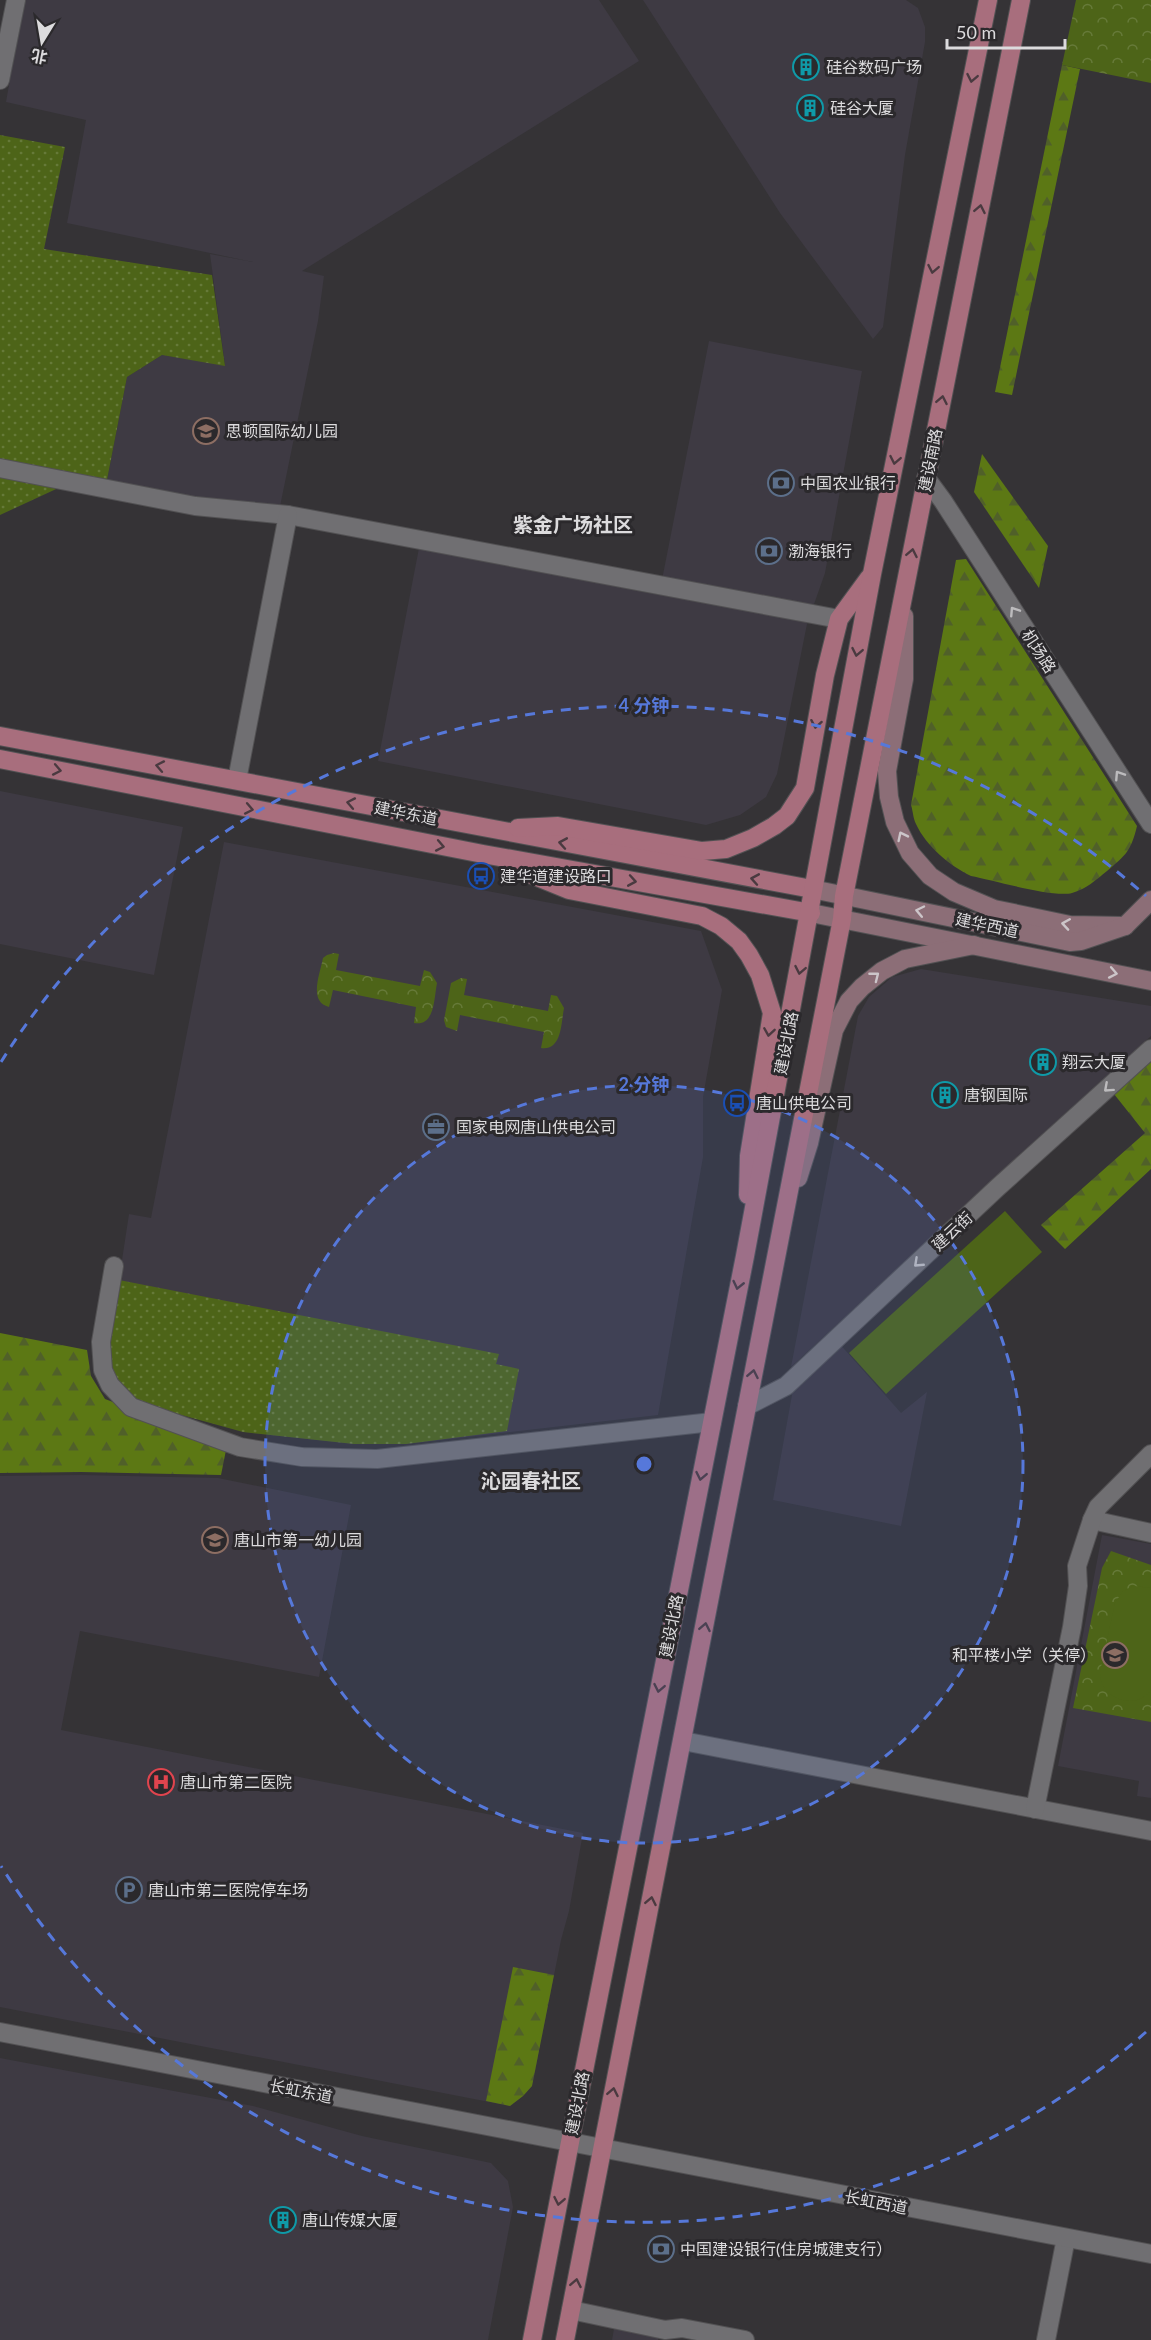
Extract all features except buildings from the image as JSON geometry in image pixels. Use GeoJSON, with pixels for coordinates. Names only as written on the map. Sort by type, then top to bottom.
{"type":"FeatureCollection","features":[{"type":"Feature","properties":{"kind":"main road","name":"建设南路"},"geometry":{"type":"LineString","coordinates":[[811,912],[812,889],[872,574],[988,0]]}},
{"type":"Feature","properties":{"kind":"main road","name":"建设南路"},"geometry":{"type":"LineString","coordinates":[[842,920],[844,896],[1021,0]]}},
{"type":"Feature","properties":{"kind":"main road"},"geometry":{"type":"LineString","coordinates":[[487,829],[558,826],[702,851],[726,849],[760,834],[787,816],[805,788],[825,675],[839,619],[872,574]]}},
{"type":"Feature","properties":{"kind":"main road"},"geometry":{"type":"LineString","coordinates":[[905,588],[904,679],[887,771],[889,797],[895,822],[910,853],[930,876],[954,892],[994,909],[1071,925],[1125,926]]}},
{"type":"Feature","properties":{"kind":"main road","name":"建华东道"},"geometry":{"type":"LineString","coordinates":[[0,736],[812,889]]}},
{"type":"Feature","properties":{"kind":"main road","name":"建华东道"},"geometry":{"type":"LineString","coordinates":[[0,759],[483,854],[811,912]]}},
{"type":"Feature","properties":{"kind":"main road"},"geometry":{"type":"LineString","coordinates":[[483,854],[569,890],[702,916],[722,926],[739,941],[749,955],[760,975],[772,1013],[749,1156],[745,1256]]}},
{"type":"Feature","properties":{"kind":"main road","name":"建华西道"},"geometry":{"type":"LineString","coordinates":[[812,889],[1070,942],[1081,941],[1125,926],[1151,900]]}},
{"type":"Feature","properties":{"kind":"main road","name":"建华西道"},"geometry":{"type":"LineString","coordinates":[[811,912],[1151,981]]}},
{"type":"Feature","properties":{"kind":"main road","name":"建设北路"},"geometry":{"type":"LineString","coordinates":[[532,2340],[811,912]]}},
{"type":"Feature","properties":{"kind":"main road","name":"建设北路"},"geometry":{"type":"LineString","coordinates":[[565,2340],[842,920]]}},
{"type":"Feature","properties":{"kind":"main road"},"geometry":{"type":"LineString","coordinates":[[778,1243],[809,1143],[834,1030],[849,1001],[882,971],[905,959],[974,945]]}},
{"type":"Feature","properties":{"kind":"street"},"geometry":{"type":"LineString","coordinates":[[0,80],[16,0]]}},
{"type":"Feature","properties":{"kind":"street"},"geometry":{"type":"LineString","coordinates":[[0,468],[195,507],[288,515],[839,619]]}},
{"type":"Feature","properties":{"kind":"street","name":"机场路"},"geometry":{"type":"LineString","coordinates":[[926,478],[1151,824]]}},
{"type":"Feature","properties":{"kind":"street"},"geometry":{"type":"LineString","coordinates":[[237,780],[288,515]]}},
{"type":"Feature","properties":{"kind":"street","name":"建云街"},"geometry":{"type":"LineString","coordinates":[[747,1406],[786,1386],[997,1188],[1151,1049]]}},
{"type":"Feature","properties":{"kind":"street"},"geometry":{"type":"LineString","coordinates":[[114,1266],[101,1342],[103,1370],[111,1385],[131,1407],[240,1447],[302,1457],[377,1459],[712,1422]]}},
{"type":"Feature","properties":{"kind":"street"},"geometry":{"type":"LineString","coordinates":[[1035,1809],[1072,1628],[1078,1586],[1077,1566],[1092,1520],[1098,1507],[1151,1454]]}},
{"type":"Feature","properties":{"kind":"street"},"geometry":{"type":"LineString","coordinates":[[1092,1520],[1151,1533]]}},
{"type":"Feature","properties":{"kind":"street"},"geometry":{"type":"LineString","coordinates":[[683,1741],[1151,1831]]}},
{"type":"Feature","properties":{"kind":"street","name":"长虹东道"},"geometry":{"type":"LineString","coordinates":[[0,2032],[601,2149]]}},
{"type":"Feature","properties":{"kind":"street","name":"长虹西道"},"geometry":{"type":"LineString","coordinates":[[601,2149],[1151,2254]]}},
{"type":"Feature","properties":{"kind":"street"},"geometry":{"type":"LineString","coordinates":[[1046,2340],[1066,2238]]}},
{"type":"Feature","properties":{"kind":"street"},"geometry":{"type":"LineString","coordinates":[[571,2310],[666,2335],[682,2328],[745,2340]]}},
{"type":"Feature","properties":{"kind":"shaded area"},"geometry":{"type":"Polygon","coordinates":[[[24,0],[599,0],[639,61],[302,271],[324,276],[318,321],[277,521],[106,485],[127,377],[162,355],[225,365],[210,254],[253,262],[67,223],[86,120],[6,102],[24,0]]]}},
{"type":"Feature","properties":{"kind":"shaded area"},"geometry":{"type":"Polygon","coordinates":[[[643,0],[906,0],[918,8],[925,27],[925,42],[905,155],[883,327],[873,339],[780,213],[643,0]]]}},
{"type":"Feature","properties":{"kind":"shaded area"},"geometry":{"type":"Polygon","coordinates":[[[709,341],[862,371],[825,573],[807,624],[777,774],[766,797],[740,815],[706,825],[378,761],[419,548],[659,595],[709,341]]]}},
{"type":"Feature","properties":{"kind":"shaded area"},"geometry":{"type":"Polygon","coordinates":[[[0,791],[183,827],[154,975],[0,944],[0,791]]]}},
{"type":"Feature","properties":{"kind":"shaded area","name":"国家电网唐山供电公司"},"geometry":{"type":"Polygon","coordinates":[[[224,842],[701,931],[722,990],[703,1097],[703,1157],[658,1415],[406,1444],[354,1444],[243,1432],[119,1280],[129,1214],[151,1218],[224,842]]]}},
{"type":"Feature","properties":{"kind":"shaded area"},"geometry":{"type":"Polygon","coordinates":[[[921,969],[1151,1006],[1151,1036],[791,1367],[858,1016],[869,997],[892,977],[921,969]]]}},
{"type":"Feature","properties":{"kind":"shaded area"},"geometry":{"type":"Polygon","coordinates":[[[837,1341],[901,1413],[927,1392],[901,1526],[773,1500],[794,1384],[837,1341]]]}},
{"type":"Feature","properties":{"kind":"shaded area","name":"唐山市第二医院"},"geometry":{"type":"Polygon","coordinates":[[[0,1476],[218,1478],[351,1505],[319,1677],[80,1631],[61,1730],[583,1833],[532,2086],[510,2106],[0,2007],[0,1476]]]}},
{"type":"Feature","properties":{"kind":"shaded area","name":"和平楼小学（关停）"},"geometry":{"type":"Polygon","coordinates":[[[1102,1535],[1151,1544],[1151,1798],[1137,1796],[1139,1781],[1058,1766],[1102,1535]]]}},
{"type":"Feature","properties":{"kind":"shaded area","name":"唐山传媒大厦"},"geometry":{"type":"Polygon","coordinates":[[[0,2058],[253,2106],[362,2136],[491,2163],[508,2181],[513,2207],[488,2340],[0,2340],[0,2058]]]}},
{"type":"Feature","properties":{"kind":"shaded area"},"geometry":{"type":"Polygon","coordinates":[[[614,2329],[658,2337],[658,2340],[612,2340],[614,2329]]]}},
{"type":"Feature","properties":{"kind":"green space"},"geometry":{"type":"Polygon","coordinates":[[[1076,0],[1151,0],[1151,83],[1062,65],[1076,0]]]}},
{"type":"Feature","properties":{"kind":"green space"},"geometry":{"type":"Polygon","coordinates":[[[1062,65],[1080,69],[1012,395],[995,392],[1062,65]]]}},
{"type":"Feature","properties":{"kind":"green space"},"geometry":{"type":"Polygon","coordinates":[[[0,135],[65,147],[44,249],[212,275],[225,366],[162,355],[127,377],[106,485],[80,478],[0,515],[0,135]]]}},
{"type":"Feature","properties":{"kind":"green space"},"geometry":{"type":"Polygon","coordinates":[[[982,454],[1048,546],[1039,588],[974,492],[982,454]]]}},
{"type":"Feature","properties":{"kind":"green space"},"geometry":{"type":"Polygon","coordinates":[[[966,559],[1137,826],[1130,847],[1123,856],[1091,884],[1072,893],[1037,891],[971,876],[955,867],[932,847],[920,832],[914,819],[911,805],[956,560],[966,559]]]}},
{"type":"Feature","properties":{"kind":"green space"},"geometry":{"type":"Polygon","coordinates":[[[334,953],[339,954],[336,970],[420,986],[424,970],[430,972],[437,983],[430,1016],[426,1021],[414,1023],[416,1007],[333,990],[329,1007],[323,1004],[317,994],[317,987],[323,958],[334,953]]]}},
{"type":"Feature","properties":{"kind":"green space"},"geometry":{"type":"Polygon","coordinates":[[[461,978],[467,979],[464,995],[548,1011],[551,995],[557,996],[564,1008],[557,1041],[548,1048],[541,1048],[544,1032],[460,1015],[457,1031],[446,1027],[444,1020],[451,983],[461,978]]]}},
{"type":"Feature","properties":{"kind":"green space"},"geometry":{"type":"Polygon","coordinates":[[[1151,1060],[1151,1169],[1065,1249],[1041,1225],[1145,1133],[1114,1094],[1151,1060]]]}},
{"type":"Feature","properties":{"kind":"green space"},"geometry":{"type":"Polygon","coordinates":[[[1005,1211],[1042,1252],[886,1394],[849,1353],[1005,1211]]]}},
{"type":"Feature","properties":{"kind":"green space"},"geometry":{"type":"Polygon","coordinates":[[[119,1280],[499,1354],[496,1364],[519,1369],[507,1431],[406,1444],[354,1444],[243,1432],[138,1403],[115,1385],[108,1353],[119,1280]]]}},
{"type":"Feature","properties":{"kind":"green space"},"geometry":{"type":"Polygon","coordinates":[[[0,1333],[87,1350],[91,1376],[105,1399],[227,1445],[221,1475],[0,1473],[0,1333]]]}},
{"type":"Feature","properties":{"kind":"green space"},"geometry":{"type":"Polygon","coordinates":[[[1111,1551],[1151,1565],[1151,1722],[1073,1708],[1102,1568],[1111,1551]]]}},
{"type":"Feature","properties":{"kind":"green space"},"geometry":{"type":"Polygon","coordinates":[[[1134,1586],[1151,1588],[1151,1690],[1144,1697],[1128,1701],[1111,1695],[1105,1689],[1100,1672],[1115,1603],[1123,1591],[1134,1586]]]}},
{"type":"Feature","properties":{"kind":"green space"},"geometry":{"type":"Polygon","coordinates":[[[513,1967],[554,1975],[532,2086],[510,2106],[486,2101],[513,1967]]]}},
{"type":"Feature","properties":{"kind":"place","name":"硅谷数码广场"},"geometry":{"type":"Point","coordinates":[806,67]}},
{"type":"Feature","properties":{"kind":"place","name":"硅谷大厦"},"geometry":{"type":"Point","coordinates":[810,108]}},
{"type":"Feature","properties":{"kind":"place","name":"思顿国际幼儿园"},"geometry":{"type":"Point","coordinates":[206,431]}},
{"type":"Feature","properties":{"kind":"place","name":"中国农业银行"},"geometry":{"type":"Point","coordinates":[781,483]}},
{"type":"Feature","properties":{"kind":"place","name":"渤海银行"},"geometry":{"type":"Point","coordinates":[769,551]}},
{"type":"Feature","properties":{"kind":"place","name":"建华道建设路口"},"geometry":{"type":"Point","coordinates":[481,876]}},
{"type":"Feature","properties":{"kind":"place","name":"翔云大厦"},"geometry":{"type":"Point","coordinates":[1043,1062]}},
{"type":"Feature","properties":{"kind":"place","name":"唐钢国际"},"geometry":{"type":"Point","coordinates":[945,1095]}},
{"type":"Feature","properties":{"kind":"place","name":"唐山供电公司"},"geometry":{"type":"Point","coordinates":[737,1103]}},
{"type":"Feature","properties":{"kind":"place","name":"国家电网唐山供电公司"},"geometry":{"type":"Point","coordinates":[436,1127]}},
{"type":"Feature","properties":{"kind":"place","name":"唐山市第一幼儿园"},"geometry":{"type":"Point","coordinates":[215,1540]}},
{"type":"Feature","properties":{"kind":"place","name":"和平楼小学（关停）"},"geometry":{"type":"Point","coordinates":[1115,1655]}},
{"type":"Feature","properties":{"kind":"place","name":"唐山市第二医院"},"geometry":{"type":"Point","coordinates":[161,1782]}},
{"type":"Feature","properties":{"kind":"place","name":"唐山市第二医院停车场"},"geometry":{"type":"Point","coordinates":[129,1890]}},
{"type":"Feature","properties":{"kind":"place","name":"唐山传媒大厦"},"geometry":{"type":"Point","coordinates":[283,2220]}},
{"type":"Feature","properties":{"kind":"place","name":"中国建设银行(住房城建支行）"},"geometry":{"type":"Point","coordinates":[661,2249]}},
{"type":"Feature","properties":{"kind":"district","name":"紫金广场社区"},"geometry":{"type":"Point","coordinates":[573,525]}},
{"type":"Feature","properties":{"kind":"district","name":"沁园春社区"},"geometry":{"type":"Point","coordinates":[531,1481]}}]}
